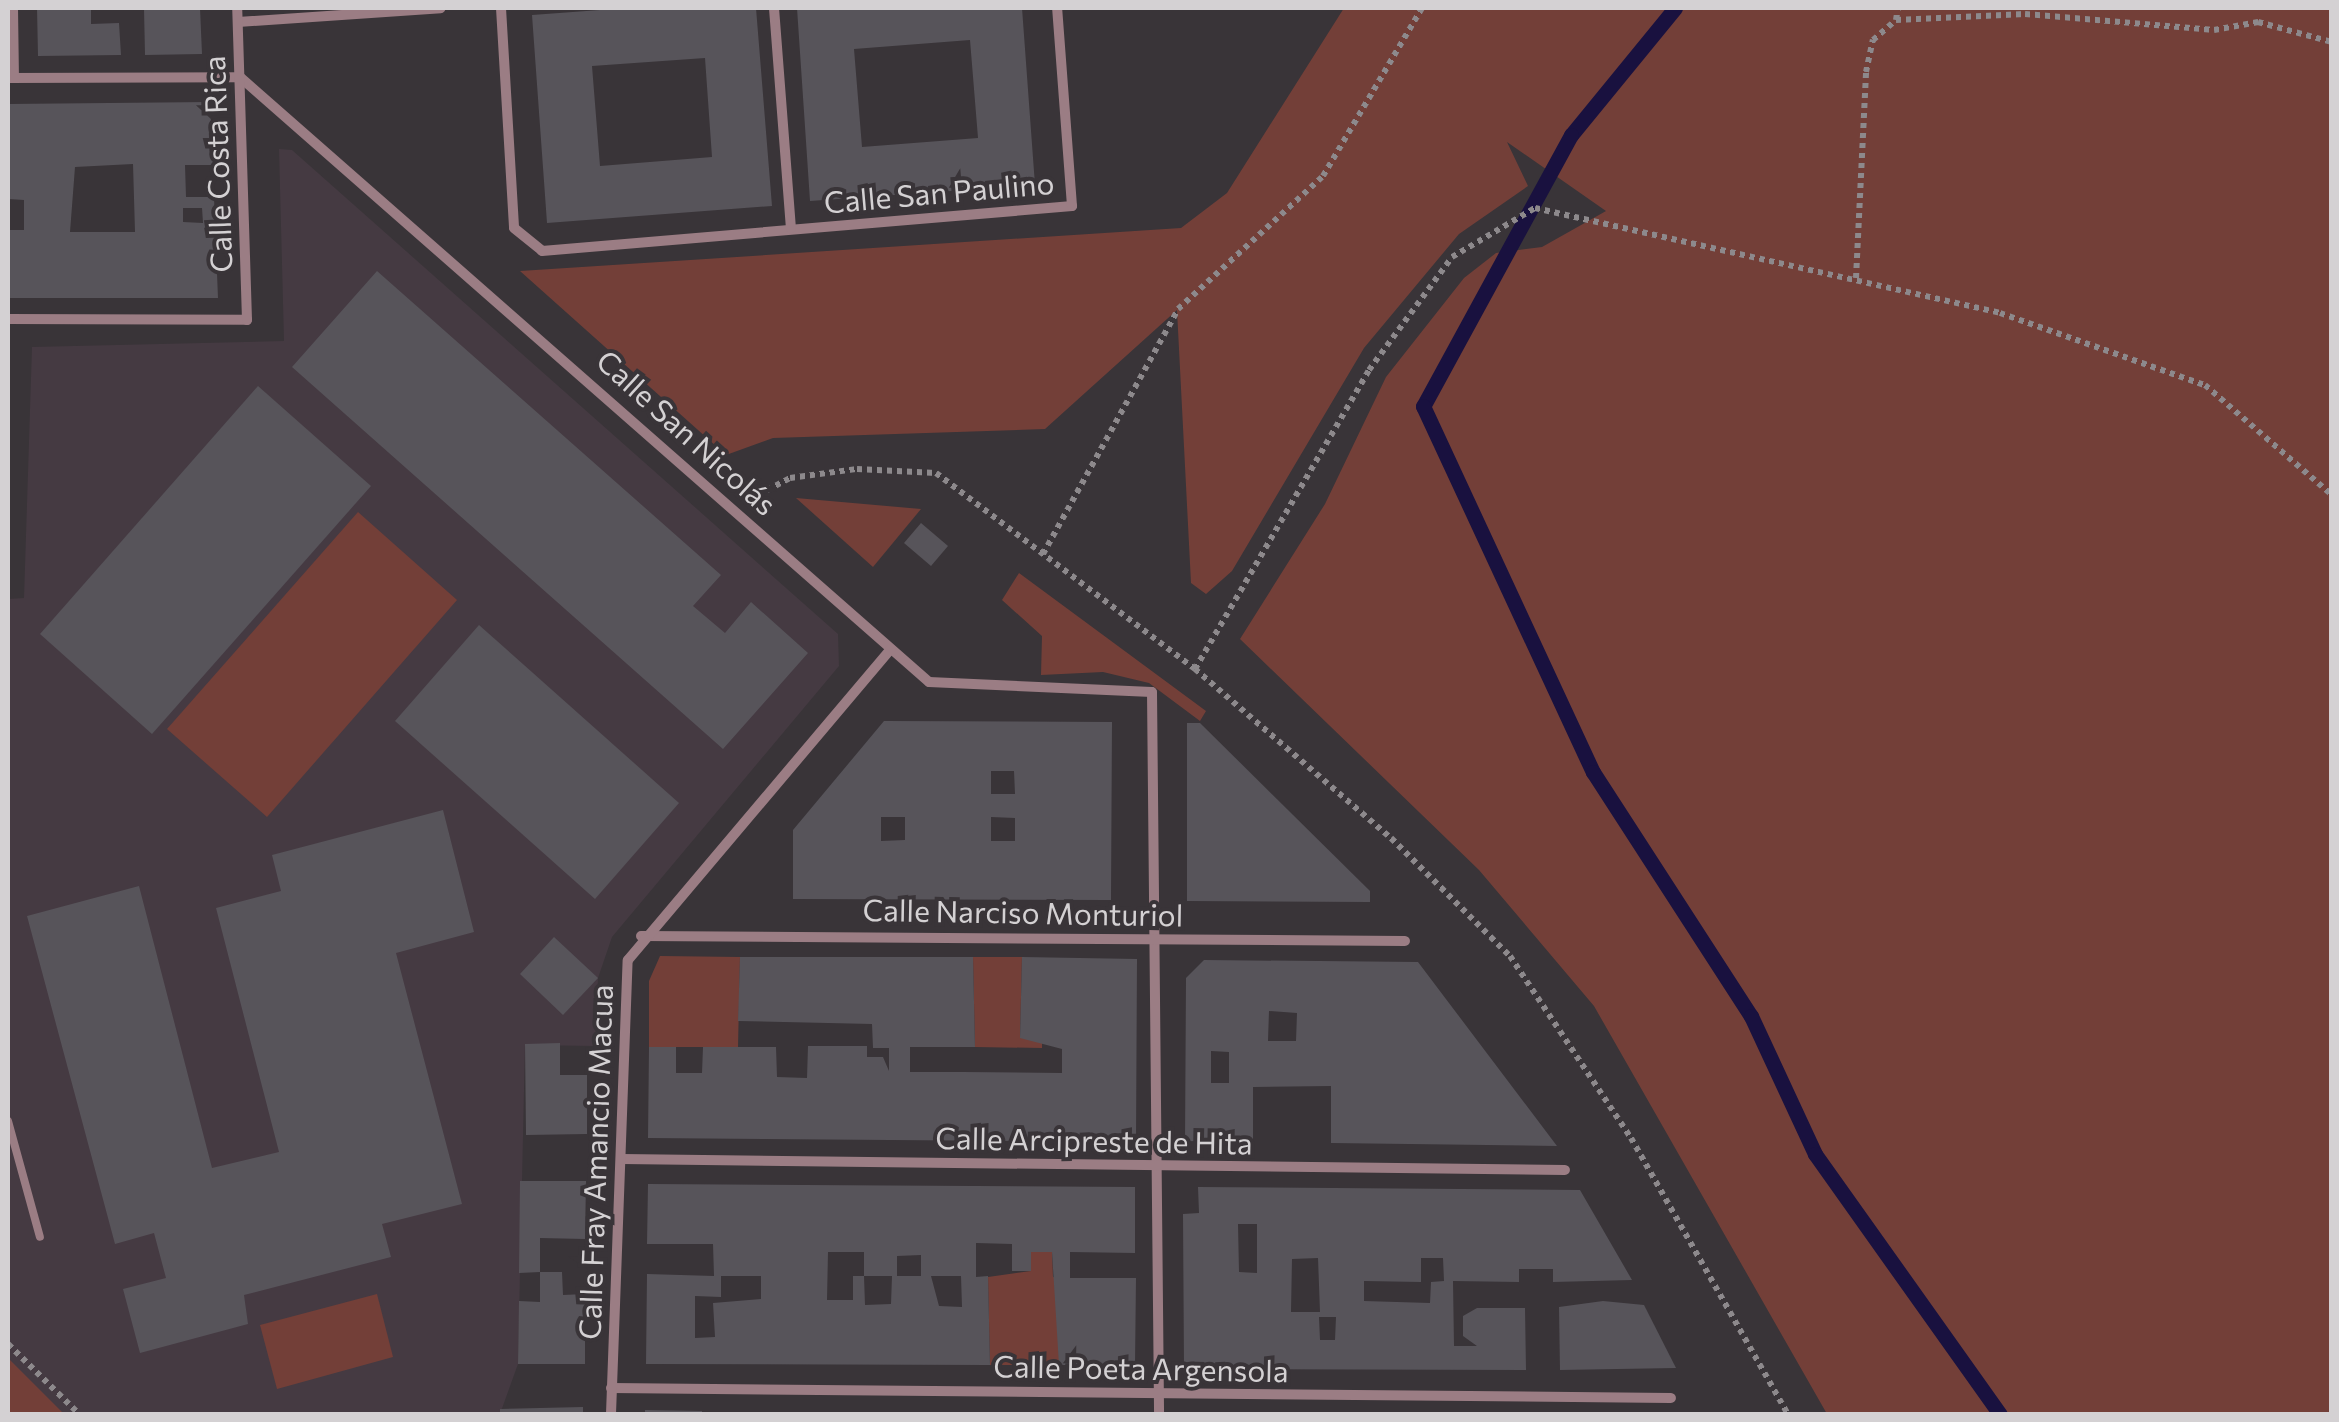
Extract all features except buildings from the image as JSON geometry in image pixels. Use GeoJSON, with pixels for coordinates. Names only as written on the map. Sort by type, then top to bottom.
{"type":"FeatureCollection","features":[{"type":"Feature","properties":{"kind":"street"},"geometry":{"type":"LineString","coordinates":[[13,8],[11,78],[240,77]]}},
{"type":"Feature","properties":{"kind":"street","name":"Calle Costa Rica"},"geometry":{"type":"LineString","coordinates":[[8,319],[246,320],[237,8]]}},
{"type":"Feature","properties":{"kind":"street"},"geometry":{"type":"LineString","coordinates":[[238,22],[441,8]]}},
{"type":"Feature","properties":{"kind":"street","name":"Calle San Paulino"},"geometry":{"type":"LineString","coordinates":[[501,8],[514,228],[542,251],[1072,206],[1057,8]]}},
{"type":"Feature","properties":{"kind":"street","name":"Calle San Paulino"},"geometry":{"type":"LineString","coordinates":[[774,8],[791,228]]}},
{"type":"Feature","properties":{"kind":"street","name":"Calle San Nicolás"},"geometry":{"type":"LineString","coordinates":[[240,77],[929,682],[1152,692],[1158,938]]}},
{"type":"Feature","properties":{"kind":"street","name":"Calle Fray Amancio Macua"},"geometry":{"type":"LineString","coordinates":[[611,1414],[622,1159],[623,991],[641,936],[891,649]]}},
{"type":"Feature","properties":{"kind":"street","name":"Calle Narciso Monturiol"},"geometry":{"type":"LineString","coordinates":[[641,936],[1405,941]]}},
{"type":"Feature","properties":{"kind":"street"},"geometry":{"type":"LineString","coordinates":[[1158,938],[1158,1414]]}},
{"type":"Feature","properties":{"kind":"street","name":"Calle Arcipreste de Hita"},"geometry":{"type":"LineString","coordinates":[[622,1159],[1565,1170]]}},
{"type":"Feature","properties":{"kind":"street","name":"Calle Poeta Argensola"},"geometry":{"type":"LineString","coordinates":[[611,1388],[1671,1398]]}},
{"type":"Feature","properties":{"kind":"lane"},"geometry":{"type":"LineString","coordinates":[[8,1122],[40,1237]]}},
{"type":"Feature","properties":{"kind":"path"},"geometry":{"type":"LineString","coordinates":[[1043,554],[1178,309],[1323,176],[1422,8]]}},
{"type":"Feature","properties":{"kind":"path"},"geometry":{"type":"LineString","coordinates":[[1856,278],[1866,72],[1874,40],[1896,20],[1898,8]]}},
{"type":"Feature","properties":{"kind":"path"},"geometry":{"type":"LineString","coordinates":[[1896,20],[2024,14],[2214,30],[2258,22],[2332,42]]}},
{"type":"Feature","properties":{"kind":"path"},"geometry":{"type":"LineString","coordinates":[[1195,669],[1368,370],[1452,257],[1535,208],[2000,313],[2205,385],[2332,494]]}},
{"type":"Feature","properties":{"kind":"path"},"geometry":{"type":"LineString","coordinates":[[734,507],[790,478],[857,468],[936,473],[1195,669],[1391,838],[1510,956],[1631,1138],[1788,1414]]}},
{"type":"Feature","properties":{"kind":"path"},"geometry":{"type":"LineString","coordinates":[[8,1344],[79,1414]]}},
{"type":"Feature","properties":{"kind":"shaded area"},"geometry":{"type":"Polygon","coordinates":[[[1344,8],[2331,8],[2331,1414],[1827,1414],[1594,1006],[1479,870],[1240,639],[1325,504],[1386,377],[1464,278],[1496,253],[1542,247],[1606,211],[1507,142],[1528,186],[1459,234],[1364,348],[1232,571],[1206,594],[1191,583],[1177,310],[1045,429],[773,438],[726,455],[520,271],[1181,228],[1227,193],[1344,8]]]}},
{"type":"Feature","properties":{"kind":"shaded area"},"geometry":{"type":"Polygon","coordinates":[[[279,149],[292,150],[838,634],[839,666],[612,937],[598,978],[596,1046],[525,1045],[518,1364],[500,1414],[8,1414],[8,599],[24,598],[32,347],[284,341],[279,149]]]}},
{"type":"Feature","properties":{"kind":"shaded area"},"geometry":{"type":"Polygon","coordinates":[[[796,498],[921,509],[873,567],[796,498]]]}},
{"type":"Feature","properties":{"kind":"shaded area"},"geometry":{"type":"Polygon","coordinates":[[[358,512],[457,600],[267,817],[167,729],[358,512]]]}},
{"type":"Feature","properties":{"kind":"shaded area"},"geometry":{"type":"Polygon","coordinates":[[[1019,573],[1206,711],[1200,721],[1149,683],[1103,672],[1041,675],[1042,636],[1002,600],[1019,573]]]}},
{"type":"Feature","properties":{"kind":"shaded area"},"geometry":{"type":"Polygon","coordinates":[[[660,956],[740,957],[738,1047],[649,1047],[649,981],[660,956]]]}},
{"type":"Feature","properties":{"kind":"shaded area"},"geometry":{"type":"Polygon","coordinates":[[[973,957],[1022,957],[1020,1038],[1042,1038],[1042,1048],[975,1047],[973,957]]]}},
{"type":"Feature","properties":{"kind":"shaded area"},"geometry":{"type":"Polygon","coordinates":[[[1031,1252],[1052,1252],[1053,1277],[1060,1278],[1059,1365],[990,1365],[988,1277],[1031,1271],[1031,1252]]]}},
{"type":"Feature","properties":{"kind":"shaded area"},"geometry":{"type":"Polygon","coordinates":[[[377,1294],[393,1357],[277,1389],[260,1325],[377,1294]]]}},
{"type":"Feature","properties":{"kind":"shaded area"},"geometry":{"type":"Polygon","coordinates":[[[8,1358],[64,1414],[8,1414],[8,1358]]]}},
{"type":"Feature","properties":{"kind":"waterway"},"geometry":{"type":"LineString","coordinates":[[1675,8],[1571,135],[1423,406],[1593,772],[1751,1016],[1815,1154],[2000,1414]]}}]}
